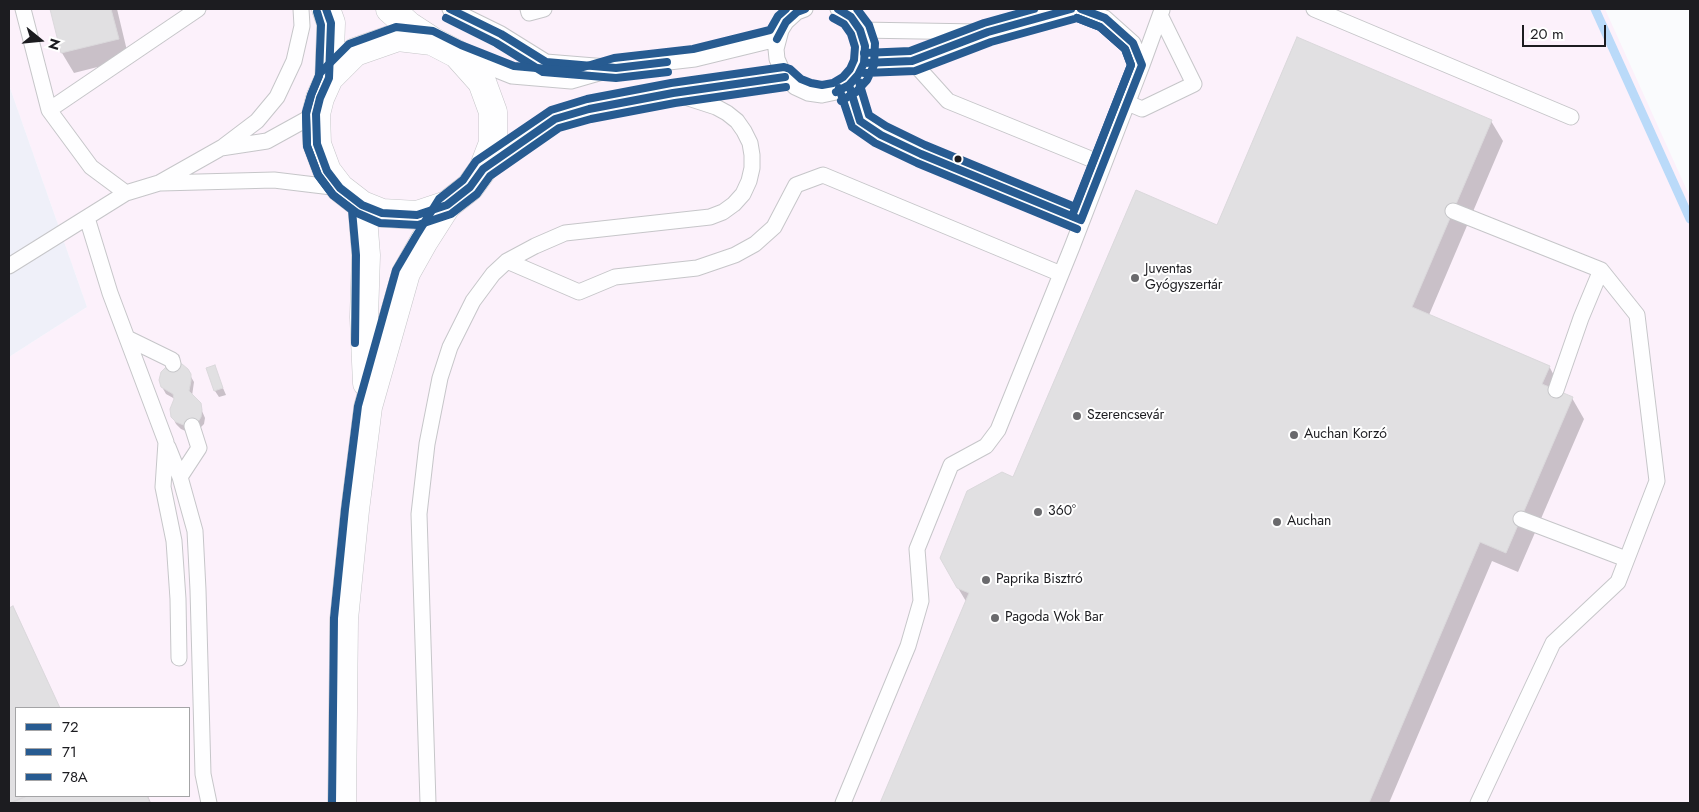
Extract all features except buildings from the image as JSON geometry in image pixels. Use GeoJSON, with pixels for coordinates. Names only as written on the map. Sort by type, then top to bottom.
{"type":"FeatureCollection","features":[{"type":"Feature","properties":{"kind":"street"},"geometry":{"type":"LineString","coordinates":[[326,9],[331,23],[329,78]]}},
{"type":"Feature","properties":{"kind":"street"},"geometry":{"type":"LineString","coordinates":[[390,9],[408,26],[457,54],[482,82],[493,112],[493,143],[483,169],[470,187],[447,205],[417,215],[382,213],[362,205],[340,188],[327,171],[317,144],[316,114],[320,98],[329,78],[355,52],[398,37],[432,41]]}},
{"type":"Feature","properties":{"kind":"street"},"geometry":{"type":"LineString","coordinates":[[362,205],[366,255],[364,317],[368,408]]}},
{"type":"Feature","properties":{"kind":"street"},"geometry":{"type":"LineString","coordinates":[[342,803],[344,619],[368,408],[406,274],[447,205]]}},
{"type":"Feature","properties":{"kind":"lane"},"geometry":{"type":"LineString","coordinates":[[23,9],[49,110],[91,167],[126,194]]}},
{"type":"Feature","properties":{"kind":"lane"},"geometry":{"type":"LineString","coordinates":[[49,110],[198,9]]}},
{"type":"Feature","properties":{"kind":"lane"},"geometry":{"type":"LineString","coordinates":[[9,266],[126,194],[159,183],[221,148],[257,121],[277,97],[294,62],[302,26],[301,9]]}},
{"type":"Feature","properties":{"kind":"lane"},"geometry":{"type":"LineString","coordinates":[[450,9],[501,34],[546,62],[616,68]]}},
{"type":"Feature","properties":{"kind":"lane"},"geometry":{"type":"LineString","coordinates":[[528,9],[530,13],[544,9]]}},
{"type":"Feature","properties":{"kind":"lane"},"geometry":{"type":"LineString","coordinates":[[805,9],[787,15],[777,40],[777,59],[785,77],[795,87],[808,93],[822,95],[836,92],[849,85],[858,75],[864,63],[865,46],[860,30],[851,17],[838,9]]}},
{"type":"Feature","properties":{"kind":"lane"},"geometry":{"type":"LineString","coordinates":[[864,63],[912,60],[988,32],[1072,9]]}},
{"type":"Feature","properties":{"kind":"lane"},"geometry":{"type":"LineString","coordinates":[[1081,9],[1105,18],[1133,43],[1142,65]]}},
{"type":"Feature","properties":{"kind":"lane"},"geometry":{"type":"LineString","coordinates":[[1314,9],[1571,117]]}},
{"type":"Feature","properties":{"kind":"lane"},"geometry":{"type":"LineString","coordinates":[[844,803],[908,646],[920,602],[917,549],[951,465],[986,446],[998,430],[1061,274],[1162,13]]}},
{"type":"Feature","properties":{"kind":"lane"},"geometry":{"type":"LineString","coordinates":[[1128,103],[1142,109],[1194,84],[1162,13]]}},
{"type":"Feature","properties":{"kind":"lane"},"geometry":{"type":"LineString","coordinates":[[860,30],[988,32]]}},
{"type":"Feature","properties":{"kind":"lane"},"geometry":{"type":"LineString","coordinates":[[457,54],[512,76],[571,81],[616,68],[695,58],[777,40]]}},
{"type":"Feature","properties":{"kind":"lane"},"geometry":{"type":"LineString","coordinates":[[912,60],[948,101],[1103,164]]}},
{"type":"Feature","properties":{"kind":"lane"},"geometry":{"type":"LineString","coordinates":[[483,169],[555,119],[589,109],[673,93],[785,77]]}},
{"type":"Feature","properties":{"kind":"lane"},"geometry":{"type":"LineString","coordinates":[[849,85],[860,121],[881,135],[921,154],[1082,220]]}},
{"type":"Feature","properties":{"kind":"lane"},"geometry":{"type":"LineString","coordinates":[[428,803],[419,514],[427,444],[440,378],[450,347],[473,301],[493,274],[507,261],[534,246],[565,233],[710,217],[723,212],[743,194],[752,168],[750,143],[744,131],[737,121],[716,107],[673,93]]}},
{"type":"Feature","properties":{"kind":"lane"},"geometry":{"type":"LineString","coordinates":[[221,148],[267,141],[316,114]]}},
{"type":"Feature","properties":{"kind":"lane"},"geometry":{"type":"LineString","coordinates":[[507,261],[579,292],[615,277],[697,268],[735,255],[755,244],[774,227],[796,185],[823,175],[1061,274]]}},
{"type":"Feature","properties":{"kind":"lane"},"geometry":{"type":"LineString","coordinates":[[159,183],[274,180],[340,188]]}},
{"type":"Feature","properties":{"kind":"lane"},"geometry":{"type":"LineString","coordinates":[[1453,211],[1601,270],[1637,315],[1657,481],[1618,582],[1553,643],[1478,803]]}},
{"type":"Feature","properties":{"kind":"lane"},"geometry":{"type":"LineString","coordinates":[[86,218],[110,293],[180,478],[195,531],[202,774],[209,803]]}},
{"type":"Feature","properties":{"kind":"lane"},"geometry":{"type":"LineString","coordinates":[[1556,390],[1581,318],[1601,270]]}},
{"type":"Feature","properties":{"kind":"lane"},"geometry":{"type":"LineString","coordinates":[[129,340],[172,360],[173,364]]}},
{"type":"Feature","properties":{"kind":"lane"},"geometry":{"type":"LineString","coordinates":[[180,478],[199,448],[192,426]]}},
{"type":"Feature","properties":{"kind":"lane"},"geometry":{"type":"LineString","coordinates":[[166,442],[163,487],[174,541],[178,599],[179,658]]}},
{"type":"Feature","properties":{"kind":"lane"},"geometry":{"type":"LineString","coordinates":[[1521,519],[1626,559]]}},
{"type":"Feature","properties":{"kind":"shaded area"},"geometry":{"type":"Polygon","coordinates":[[[9,9],[1605,9],[1690,197],[1690,803],[9,803],[9,357],[87,307],[9,85],[9,9]]]}},
{"type":"Feature","properties":{"kind":"shaded area"},"geometry":{"type":"Polygon","coordinates":[[[9,85],[87,307],[9,357],[9,85]]]}},
{"type":"Feature","properties":{"kind":"waterway"},"geometry":{"type":"LineString","coordinates":[[1595,9],[1690,219]]}},
{"type":"Feature","properties":{"kind":"transit line","name":"72"},"geometry":{"type":"LineString","coordinates":[[326,9],[331,23],[329,78],[320,98],[316,114],[317,144],[327,171],[340,188],[362,205],[382,213],[417,215],[447,205],[470,187],[483,169],[555,119],[589,109],[673,93],[785,77]]}},
{"type":"Feature","properties":{"kind":"transit line","name":"72"},"geometry":{"type":"LineString","coordinates":[[450,9],[501,34],[546,62],[616,68],[667,62]]}},
{"type":"Feature","properties":{"kind":"transit line","name":"78A"},"geometry":{"type":"LineString","coordinates":[[355,343],[356,255],[352,210],[333,195],[318,175],[307,146],[306,114],[320,73],[349,44],[396,27],[433,31],[461,45],[514,66],[570,71],[614,58],[693,49],[770,30],[778,16],[786,9]]}},
{"type":"Feature","properties":{"kind":"transit line","name":"72"},"geometry":{"type":"LineString","coordinates":[[777,39],[786,22],[797,12],[805,9]]}},
{"type":"Feature","properties":{"kind":"transit line","name":"72"},"geometry":{"type":"LineString","coordinates":[[836,92],[849,85],[858,75],[864,63],[865,46],[860,30],[851,17],[838,9]]}},
{"type":"Feature","properties":{"kind":"transit line","name":"71"},"geometry":{"type":"LineString","coordinates":[[841,101],[856,92],[867,80],[874,65],[875,43],[869,25],[857,9]]}},
{"type":"Feature","properties":{"kind":"transit line","name":"78A"},"geometry":{"type":"LineString","coordinates":[[864,53],[910,51],[984,23],[1034,9]]}},
{"type":"Feature","properties":{"kind":"transit line","name":"72"},"geometry":{"type":"LineString","coordinates":[[864,63],[912,61],[988,32],[1071,9]]}},
{"type":"Feature","properties":{"kind":"transit line","name":"72"},"geometry":{"type":"LineString","coordinates":[[1081,9],[1105,18],[1133,43],[1142,65],[1081,220]]}},
{"type":"Feature","properties":{"kind":"transit line","name":"71"},"geometry":{"type":"LineString","coordinates":[[317,12],[321,25],[319,76],[306,112],[307,146],[318,175],[333,195],[357,213],[380,223],[418,225],[451,214],[477,194],[490,176],[559,128],[591,119],[675,103],[786,87]]}},
{"type":"Feature","properties":{"kind":"transit line","name":"71"},"geometry":{"type":"LineString","coordinates":[[446,18],[496,43],[543,72],[616,78],[668,72]]}},
{"type":"Feature","properties":{"kind":"transit line","name":"78A"},"geometry":{"type":"LineString","coordinates":[[332,803],[334,618],[358,406],[396,270],[439,199],[463,180],[476,161],[551,110],[587,99],[671,83],[784,67],[790,69],[801,79],[811,83],[822,85],[833,83],[843,77],[850,69],[854,60],[855,47],[851,34],[844,24],[833,18]]}},
{"type":"Feature","properties":{"kind":"transit line","name":"71"},"geometry":{"type":"LineString","coordinates":[[1072,216],[1131,65],[1125,49],[1100,27],[1077,18]]}},
{"type":"Feature","properties":{"kind":"transit line","name":"78A"},"geometry":{"type":"LineString","coordinates":[[859,82],[869,115],[886,126],[925,145],[1075,207],[1131,65],[1125,49],[1100,27],[1077,18]]}},
{"type":"Feature","properties":{"kind":"transit line","name":"71"},"geometry":{"type":"LineString","coordinates":[[864,73],[915,71],[991,42],[1074,19]]}},
{"type":"Feature","properties":{"kind":"transit line","name":"72"},"geometry":{"type":"LineString","coordinates":[[849,85],[860,121],[881,135],[921,154],[1081,220]]}},
{"type":"Feature","properties":{"kind":"transit line","name":"71"},"geometry":{"type":"LineString","coordinates":[[839,88],[852,127],[875,143],[917,163],[1077,229]]}},
{"type":"Feature","properties":{"kind":"place","name":"Juventas Gyógyszertár"},"geometry":{"type":"Point","coordinates":[1135,278]}},
{"type":"Feature","properties":{"kind":"place","name":"Szerencsevár"},"geometry":{"type":"Point","coordinates":[1077,416]}},
{"type":"Feature","properties":{"kind":"place","name":"Auchan Korzó"},"geometry":{"type":"Point","coordinates":[1294,435]}},
{"type":"Feature","properties":{"kind":"place","name":"360°"},"geometry":{"type":"Point","coordinates":[1038,512]}},
{"type":"Feature","properties":{"kind":"place","name":"Auchan"},"geometry":{"type":"Point","coordinates":[1277,522]}},
{"type":"Feature","properties":{"kind":"place","name":"Paprika Bisztró"},"geometry":{"type":"Point","coordinates":[986,580]}},
{"type":"Feature","properties":{"kind":"place","name":"Pagoda Wok Bar"},"geometry":{"type":"Point","coordinates":[995,618]}}]}
